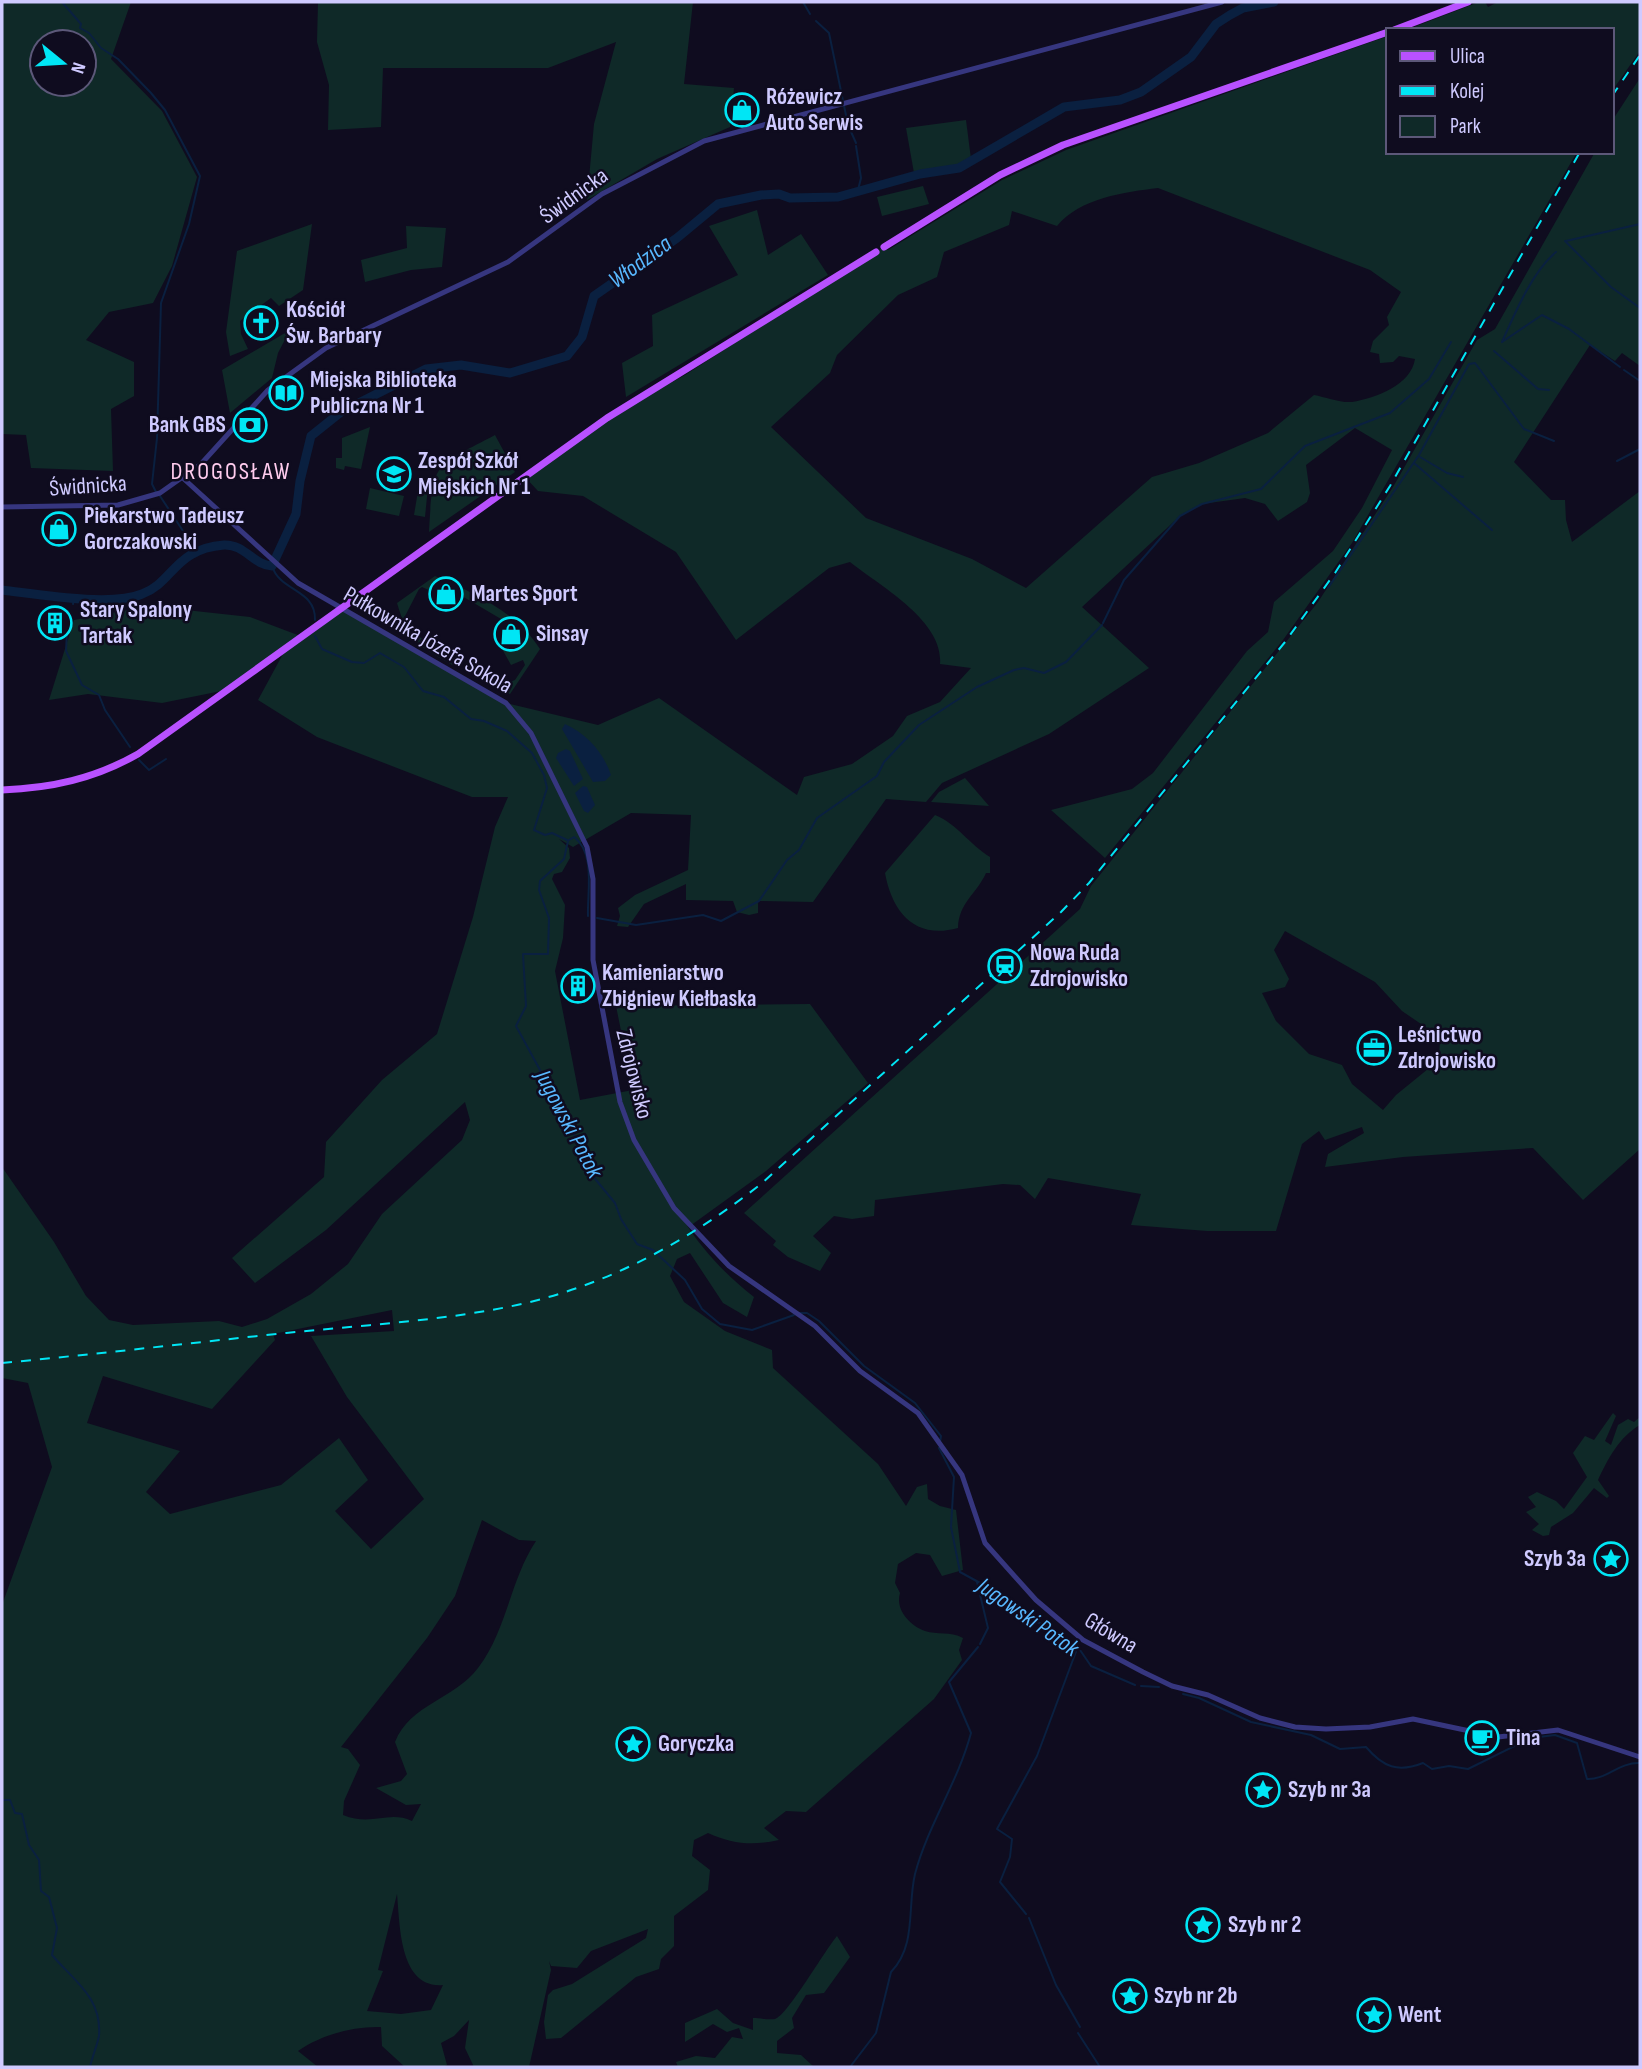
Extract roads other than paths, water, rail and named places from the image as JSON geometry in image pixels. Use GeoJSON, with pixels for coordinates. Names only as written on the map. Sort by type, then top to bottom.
{"type":"FeatureCollection","features":[{"type":"Feature","properties":{"kind":"main road"},"geometry":{"type":"LineString","coordinates":[[1399,28],[1468,2]]}},
{"type":"Feature","properties":{"kind":"main road"},"geometry":{"type":"LineString","coordinates":[[884,247],[1000,175],[1063,145],[1386,33]]}},
{"type":"Feature","properties":{"kind":"main road"},"geometry":{"type":"LineString","coordinates":[[2,790],[70,782],[126,761],[172,732],[607,418],[876,252]]}},
{"type":"Feature","properties":{"kind":"street","name":"Świdnicka"},"geometry":{"type":"LineString","coordinates":[[2,507],[118,505],[158,494],[184,479],[268,390],[326,348],[508,262],[602,194],[683,151],[731,132],[1222,2]]}},
{"type":"Feature","properties":{"kind":"street","name":"Pułkownika Józefa Sokola"},"geometry":{"type":"LineString","coordinates":[[184,479],[298,583],[506,703],[524,720],[587,847],[593,879],[593,960]]}},
{"type":"Feature","properties":{"kind":"street","name":"Zdrojowisko"},"geometry":{"type":"LineString","coordinates":[[593,960],[598,1002],[626,1122],[674,1208],[715,1254]]}},
{"type":"Feature","properties":{"kind":"street","name":"Główna"},"geometry":{"type":"LineString","coordinates":[[715,1254],[752,1285],[801,1317],[860,1371],[911,1407],[941,1443],[962,1475],[985,1543],[1007,1571],[1083,1640],[1163,1682],[1201,1692],[1250,1715],[1296,1727],[1370,1727],[1405,1718],[1447,1724],[1498,1737],[1558,1730],[1640,1757]]}},
{"type":"Feature","properties":{"kind":"water"},"geometry":{"type":"Polygon","coordinates":[[[565,724],[587,738],[599,751],[611,775],[605,781],[593,782],[562,729],[565,724]]]}},
{"type":"Feature","properties":{"kind":"water"},"geometry":{"type":"Polygon","coordinates":[[[566,749],[570,751],[583,779],[574,786],[556,758],[558,753],[566,749]]]}},
{"type":"Feature","properties":{"kind":"water"},"geometry":{"type":"Polygon","coordinates":[[[583,786],[587,787],[595,805],[588,813],[584,811],[575,793],[583,786]]]}},
{"type":"Feature","properties":{"kind":"waterway"},"geometry":{"type":"LineString","coordinates":[[62,2],[81,24],[80,28],[89,33],[101,48],[118,59],[165,110],[200,176],[189,224],[161,303],[157,438],[152,484],[156,492]]}},
{"type":"Feature","properties":{"kind":"waterway"},"geometry":{"type":"LineString","coordinates":[[803,2],[810,14]]}},
{"type":"Feature","properties":{"kind":"waterway","name":"Włodzica"},"geometry":{"type":"LineString","coordinates":[[2,590],[93,600],[128,598],[153,589],[195,553],[224,545],[238,548],[259,562],[272,566],[296,514],[300,481],[311,436],[341,412],[426,369],[461,365],[510,373],[567,356],[582,337],[594,296],[677,238],[718,204],[761,195],[779,194],[790,198],[838,197],[920,174],[959,168],[1064,107],[1120,100],[1141,92],[1191,57],[1216,24],[1243,8],[1274,2]]}},
{"type":"Feature","properties":{"kind":"waterway"},"geometry":{"type":"LineString","coordinates":[[816,21],[829,33],[848,125],[856,143]]}},
{"type":"Feature","properties":{"kind":"waterway"},"geometry":{"type":"LineString","coordinates":[[856,146],[861,178],[858,190]]}},
{"type":"Feature","properties":{"kind":"waterway"},"geometry":{"type":"LineString","coordinates":[[1566,241],[1640,224]]}},
{"type":"Feature","properties":{"kind":"waterway"},"geometry":{"type":"LineString","coordinates":[[1565,241],[1611,287],[1640,308]]}},
{"type":"Feature","properties":{"kind":"waterway"},"geometry":{"type":"LineString","coordinates":[[1502,342],[1518,306],[1539,270],[1556,252]]}},
{"type":"Feature","properties":{"kind":"waterway"},"geometry":{"type":"LineString","coordinates":[[1502,342],[1542,315],[1569,329],[1620,367]]}},
{"type":"Feature","properties":{"kind":"waterway"},"geometry":{"type":"LineString","coordinates":[[1103,623],[1124,580],[1180,516],[1202,504],[1261,489],[1305,446],[1390,413],[1429,379],[1451,342]]}},
{"type":"Feature","properties":{"kind":"waterway"},"geometry":{"type":"LineString","coordinates":[[1494,351],[1538,389],[1549,390]]}},
{"type":"Feature","properties":{"kind":"waterway"},"geometry":{"type":"LineString","coordinates":[[1328,588],[1419,455],[1469,364],[1475,363],[1524,429],[1554,441]]}},
{"type":"Feature","properties":{"kind":"waterway"},"geometry":{"type":"LineString","coordinates":[[1624,370],[1640,381]]}},
{"type":"Feature","properties":{"kind":"waterway"},"geometry":{"type":"LineString","coordinates":[[1617,461],[1640,449]]}},
{"type":"Feature","properties":{"kind":"waterway"},"geometry":{"type":"LineString","coordinates":[[1420,457],[1447,473],[1463,477]]}},
{"type":"Feature","properties":{"kind":"waterway"},"geometry":{"type":"LineString","coordinates":[[1414,463],[1492,530]]}},
{"type":"Feature","properties":{"kind":"waterway"},"geometry":{"type":"LineString","coordinates":[[160,496],[187,537],[191,553]]}},
{"type":"Feature","properties":{"kind":"waterway","name":"Jugowski Potok"},"geometry":{"type":"LineString","coordinates":[[272,566],[282,581],[310,602],[315,620]]}},
{"type":"Feature","properties":{"kind":"waterway","name":"Włodzica"},"geometry":{"type":"LineString","coordinates":[[73,604],[74,598]]}},
{"type":"Feature","properties":{"kind":"waterway"},"geometry":{"type":"LineString","coordinates":[[68,611],[66,651],[82,685],[99,695],[105,710],[130,747]]}},
{"type":"Feature","properties":{"kind":"waterway"},"geometry":{"type":"LineString","coordinates":[[597,918],[636,925],[703,915],[721,921],[759,901],[787,860],[799,850],[817,818],[877,776],[884,762],[919,725],[977,687],[1014,670],[1024,668],[1044,673],[1066,662],[1102,625]]}},
{"type":"Feature","properties":{"kind":"waterway","name":"Jugowski Potok"},"geometry":{"type":"LineString","coordinates":[[315,636],[322,649],[352,662],[364,663],[380,653],[404,667],[423,691],[444,697],[471,719],[484,721],[507,731],[532,753],[544,775],[547,788],[534,830],[545,835],[552,833],[567,840]]}},
{"type":"Feature","properties":{"kind":"waterway"},"geometry":{"type":"LineString","coordinates":[[139,760],[149,770],[166,759]]}},
{"type":"Feature","properties":{"kind":"waterway"},"geometry":{"type":"LineString","coordinates":[[569,840],[574,837],[581,844],[588,863],[588,916]]}},
{"type":"Feature","properties":{"kind":"waterway","name":"Jugowski Potok"},"geometry":{"type":"LineString","coordinates":[[568,841],[564,859],[540,881],[539,890],[549,918],[548,954],[523,954],[526,1006],[516,1026],[540,1070],[541,1081],[580,1144],[587,1169],[615,1203],[621,1219],[637,1244],[653,1250],[685,1280],[702,1309],[720,1324],[752,1330],[794,1315]]}},
{"type":"Feature","properties":{"kind":"waterway","name":"Jugowski Potok"},"geometry":{"type":"LineString","coordinates":[[799,1313],[807,1313],[819,1321],[864,1366],[915,1403],[941,1436],[940,1442]]}},
{"type":"Feature","properties":{"kind":"waterway","name":"Jugowski Potok"},"geometry":{"type":"LineString","coordinates":[[939,1448],[954,1477],[951,1527],[960,1572],[993,1590],[1001,1605],[1023,1620],[1046,1624],[1080,1650],[1091,1666],[1135,1685]]}},
{"type":"Feature","properties":{"kind":"waterway"},"geometry":{"type":"LineString","coordinates":[[977,1582],[988,1628],[980,1644]]}},
{"type":"Feature","properties":{"kind":"waterway"},"geometry":{"type":"LineString","coordinates":[[850,2067],[876,2033],[891,1972],[905,1950],[915,1874],[927,1838],[959,1769],[971,1733],[949,1682],[978,1647]]}},
{"type":"Feature","properties":{"kind":"waterway"},"geometry":{"type":"LineString","coordinates":[[1026,1914],[1000,1882],[1010,1857],[1012,1839],[997,1829],[1037,1756],[1077,1649]]}},
{"type":"Feature","properties":{"kind":"waterway","name":"Jugowski Potok"},"geometry":{"type":"LineString","coordinates":[[1141,1686],[1159,1687]]}},
{"type":"Feature","properties":{"kind":"waterway","name":"Jugowski Potok"},"geometry":{"type":"LineString","coordinates":[[1183,1694],[1199,1698],[1251,1722],[1311,1735],[1340,1749],[1366,1747],[1385,1763],[1398,1768],[1423,1763],[1432,1769],[1449,1766],[1468,1769],[1531,1738],[1555,1735],[1577,1743],[1587,1779],[1600,1777],[1632,1763],[1640,1763]]}},
{"type":"Feature","properties":{"kind":"waterway"},"geometry":{"type":"LineString","coordinates":[[2,1800],[10,1800],[15,1813],[22,1814],[29,1845],[39,1860],[41,1891],[49,1897],[57,1928],[52,1955],[85,1991],[96,2011],[99,2036],[90,2067]]}},
{"type":"Feature","properties":{"kind":"waterway"},"geometry":{"type":"LineString","coordinates":[[1029,1918],[1056,1985],[1080,2027]]}},
{"type":"Feature","properties":{"kind":"waterway"},"geometry":{"type":"LineString","coordinates":[[1078,2033],[1100,2067]]}},
{"type":"Feature","properties":{"kind":"railway"},"geometry":{"type":"LineString","coordinates":[[1614,93],[1640,55]]}},
{"type":"Feature","properties":{"kind":"railway"},"geometry":{"type":"LineString","coordinates":[[2,1363],[431,1319],[517,1305],[584,1286],[646,1258],[705,1224],[761,1184],[1061,912],[1089,883],[1285,642],[1335,573],[1390,486],[1579,154]]}},
{"type":"Feature","properties":{"kind":"place","name":"Różewicz Auto Serwis"},"geometry":{"type":"Point","coordinates":[742,110]}},
{"type":"Feature","properties":{"kind":"place","name":"Kościół Św. Barbary"},"geometry":{"type":"Point","coordinates":[261,323]}},
{"type":"Feature","properties":{"kind":"place","name":"Miejska Biblioteka Publiczna Nr 1"},"geometry":{"type":"Point","coordinates":[286,393]}},
{"type":"Feature","properties":{"kind":"place","name":"Bank GBS"},"geometry":{"type":"Point","coordinates":[250,425]}},
{"type":"Feature","properties":{"kind":"place","name":"Zespół Szkół Miejskich Nr 1"},"geometry":{"type":"Point","coordinates":[394,474]}},
{"type":"Feature","properties":{"kind":"place","name":"Piekarstwo Tadeusz Gorczakowski"},"geometry":{"type":"Point","coordinates":[59,529]}},
{"type":"Feature","properties":{"kind":"place","name":"Martes Sport"},"geometry":{"type":"Point","coordinates":[446,594]}},
{"type":"Feature","properties":{"kind":"place","name":"Stary Spalony Tartak"},"geometry":{"type":"Point","coordinates":[55,623]}},
{"type":"Feature","properties":{"kind":"place","name":"Sinsay"},"geometry":{"type":"Point","coordinates":[511,634]}},
{"type":"Feature","properties":{"kind":"place","name":"Nowa Ruda Zdrojowisko"},"geometry":{"type":"Point","coordinates":[1005,966]}},
{"type":"Feature","properties":{"kind":"place","name":"Kamieniarstwo Zbigniew Kiełbaska"},"geometry":{"type":"Point","coordinates":[578,986]}},
{"type":"Feature","properties":{"kind":"place","name":"Leśnictwo Zdrojowisko"},"geometry":{"type":"Point","coordinates":[1374,1048]}},
{"type":"Feature","properties":{"kind":"place","name":"Szyb 3a"},"geometry":{"type":"Point","coordinates":[1611,1559]}},
{"type":"Feature","properties":{"kind":"place","name":"Tina"},"geometry":{"type":"Point","coordinates":[1482,1738]}},
{"type":"Feature","properties":{"kind":"place","name":"Goryczka"},"geometry":{"type":"Point","coordinates":[633,1744]}},
{"type":"Feature","properties":{"kind":"place","name":"Szyb nr 3a"},"geometry":{"type":"Point","coordinates":[1263,1790]}},
{"type":"Feature","properties":{"kind":"place","name":"Szyb nr 2"},"geometry":{"type":"Point","coordinates":[1203,1925]}},
{"type":"Feature","properties":{"kind":"place","name":"Szyb nr 2b"},"geometry":{"type":"Point","coordinates":[1130,1996]}},
{"type":"Feature","properties":{"kind":"place","name":"Went"},"geometry":{"type":"Point","coordinates":[1374,2015]}},
{"type":"Feature","properties":{"kind":"district","name":"DROGOSŁAW"},"geometry":{"type":"Point","coordinates":[231,471]}}]}
